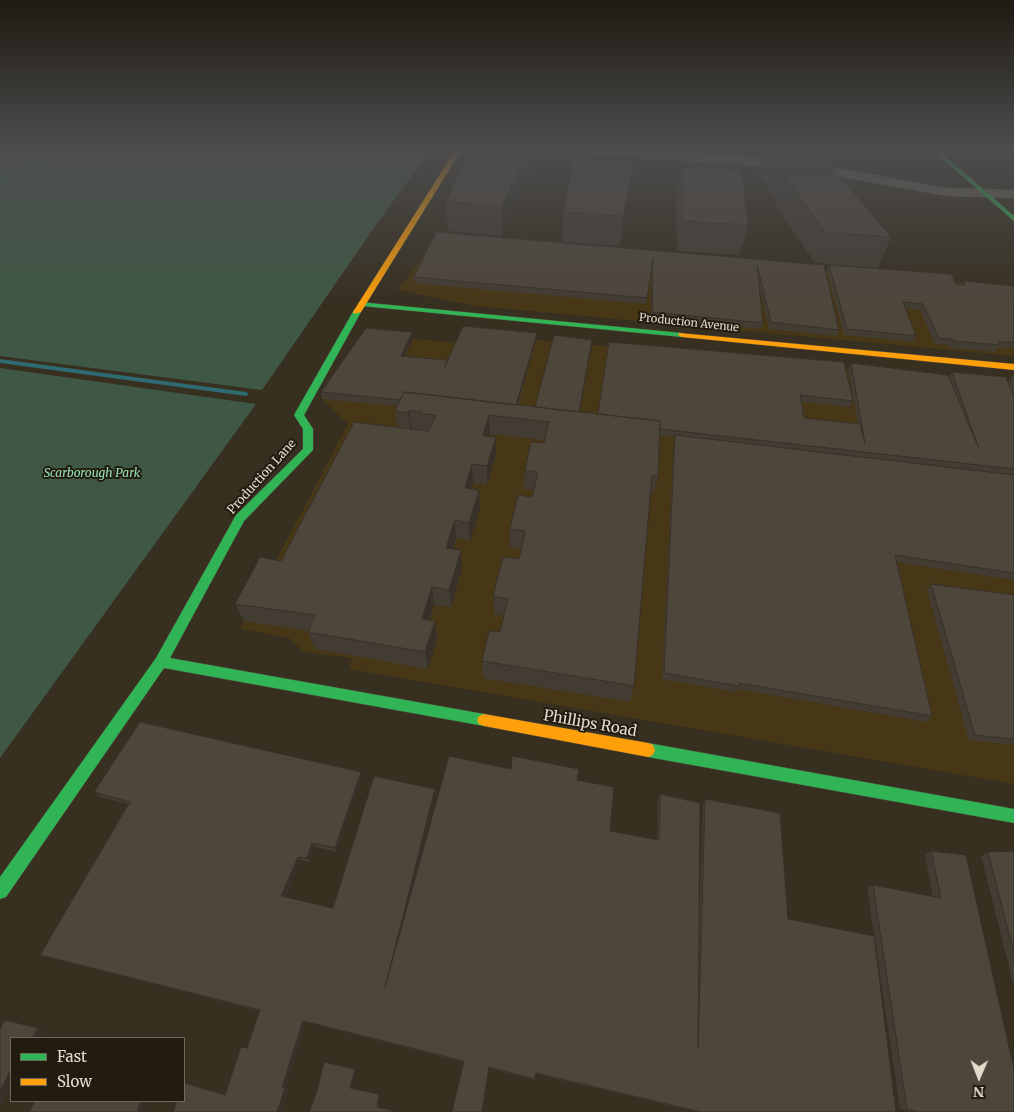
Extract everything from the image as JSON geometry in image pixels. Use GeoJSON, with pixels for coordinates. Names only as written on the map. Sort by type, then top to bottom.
{"type":"FeatureCollection","features":[{"type":"Feature","properties":{"kind":"street","name":"Production Lane"},"geometry":{"type":"LineString","coordinates":[[0,891],[161,662],[240,518],[308,450],[308,429],[299,415],[362,304],[427,201]]}},
{"type":"Feature","properties":{"kind":"street"},"geometry":{"type":"LineString","coordinates":[[994,201],[1014,219]]}},
{"type":"Feature","properties":{"kind":"street","name":"Production Avenue"},"geometry":{"type":"LineString","coordinates":[[362,304],[1014,367]]}},
{"type":"Feature","properties":{"kind":"street","name":"Phillips Road"},"geometry":{"type":"LineString","coordinates":[[161,662],[1014,816]]}},
{"type":"Feature","properties":{"kind":"shaded area"},"geometry":{"type":"Polygon","coordinates":[[[436,238],[1014,287],[1014,356],[476,306],[398,290],[436,238]]]}},
{"type":"Feature","properties":{"kind":"shaded area"},"geometry":{"type":"Polygon","coordinates":[[[463,333],[1014,384],[1014,784],[349,669],[352,658],[304,652],[289,638],[240,629],[348,424],[322,399],[367,334],[457,343],[463,333]]]}},
{"type":"Feature","properties":{"kind":"green space"},"geometry":{"type":"Polygon","coordinates":[[[0,201],[393,201],[262,390],[0,356],[0,201]]]}},
{"type":"Feature","properties":{"kind":"green space","name":"Scarborough Park"},"geometry":{"type":"Polygon","coordinates":[[[0,368],[256,404],[0,758],[0,368]]]}},
{"type":"Feature","properties":{"kind":"building"},"geometry":{"type":"Polygon","coordinates":[[[446,201],[505,201],[502,207],[446,201]]]}},
{"type":"Feature","properties":{"kind":"building"},"geometry":{"type":"Polygon","coordinates":[[[565,201],[626,201],[623,216],[563,212],[565,201]]]}},
{"type":"Feature","properties":{"kind":"building"},"geometry":{"type":"Polygon","coordinates":[[[683,201],[745,201],[748,225],[683,221],[683,201]]]}},
{"type":"Feature","properties":{"kind":"building"},"geometry":{"type":"Polygon","coordinates":[[[802,201],[861,201],[891,237],[825,232],[802,201]]]}},
{"type":"Feature","properties":{"kind":"building"},"geometry":{"type":"Polygon","coordinates":[[[436,232],[824,265],[839,330],[771,322],[757,265],[763,323],[652,312],[653,258],[647,298],[414,277],[436,232]]]}},
{"type":"Feature","properties":{"kind":"building"},"geometry":{"type":"Polygon","coordinates":[[[829,265],[951,274],[956,284],[965,285],[965,281],[1014,286],[1014,342],[998,342],[999,345],[939,338],[923,304],[903,302],[916,336],[847,329],[829,265]]]}},
{"type":"Feature","properties":{"kind":"building"},"geometry":{"type":"Polygon","coordinates":[[[463,326],[537,333],[516,405],[404,392],[400,400],[321,392],[366,328],[412,332],[401,356],[447,360],[444,369],[463,326]]]}},
{"type":"Feature","properties":{"kind":"building"},"geometry":{"type":"Polygon","coordinates":[[[554,335],[592,340],[579,412],[535,407],[554,335]]]}},
{"type":"Feature","properties":{"kind":"building"},"geometry":{"type":"Polygon","coordinates":[[[609,342],[844,362],[853,401],[800,395],[804,418],[860,424],[865,444],[851,363],[948,375],[979,449],[952,372],[1006,377],[1014,396],[1014,469],[660,429],[660,421],[598,414],[609,342]]]}},
{"type":"Feature","properties":{"kind":"building"},"geometry":{"type":"Polygon","coordinates":[[[404,392],[660,421],[658,476],[652,475],[634,686],[482,661],[489,631],[500,632],[508,599],[493,596],[503,557],[519,559],[525,531],[510,529],[518,495],[532,497],[538,472],[525,470],[531,442],[544,443],[549,422],[489,415],[483,436],[496,437],[487,466],[472,464],[465,488],[479,490],[469,523],[455,520],[446,548],[461,550],[449,590],[432,587],[422,619],[435,621],[425,652],[308,632],[315,615],[235,604],[260,557],[281,561],[354,422],[428,431],[436,415],[422,414],[422,411],[409,411],[408,413],[395,411],[404,392]]]}},
{"type":"Feature","properties":{"kind":"building"},"geometry":{"type":"Polygon","coordinates":[[[675,435],[1014,475],[1014,573],[895,555],[932,716],[739,683],[739,686],[664,673],[675,435]]]}},
{"type":"Feature","properties":{"kind":"building"},"geometry":{"type":"Polygon","coordinates":[[[931,584],[1014,595],[1014,739],[975,735],[931,584]]]}},
{"type":"Feature","properties":{"kind":"building"},"geometry":{"type":"Polygon","coordinates":[[[140,722],[361,772],[335,848],[312,843],[307,858],[298,857],[281,896],[333,908],[374,776],[435,789],[385,987],[449,756],[511,769],[512,756],[579,769],[577,780],[614,787],[610,831],[659,840],[660,794],[700,803],[698,1049],[705,799],[780,813],[788,919],[874,936],[896,1112],[701,1112],[536,1073],[535,1079],[489,1067],[482,1112],[452,1112],[464,1061],[303,1021],[282,1087],[285,1088],[277,1112],[173,1112],[177,1102],[185,1102],[185,1083],[225,1095],[241,1047],[247,1048],[260,1010],[40,955],[130,802],[94,792],[140,722]]]}},
{"type":"Feature","properties":{"kind":"building"},"geometry":{"type":"Polygon","coordinates":[[[931,851],[966,855],[1014,1069],[1014,1112],[919,1112],[907,1109],[873,885],[941,898],[931,851]]]}},
{"type":"Feature","properties":{"kind":"building"},"geometry":{"type":"Polygon","coordinates":[[[1014,851],[1014,953],[988,852],[1014,851]]]}},
{"type":"Feature","properties":{"kind":"building"},"geometry":{"type":"Polygon","coordinates":[[[5,1020],[38,1028],[33,1037],[10,1037],[10,1072],[0,1091],[0,1029],[5,1020]]]}},
{"type":"Feature","properties":{"kind":"building"},"geometry":{"type":"Polygon","coordinates":[[[324,1062],[355,1069],[350,1088],[379,1094],[377,1107],[399,1112],[309,1112],[317,1091],[324,1062]]]}},
{"type":"Feature","properties":{"kind":"building"},"geometry":{"type":"Polygon","coordinates":[[[34,1102],[141,1102],[137,1112],[29,1112],[34,1102]]]}},
{"type":"Feature","properties":{"kind":"waterway"},"geometry":{"type":"LineString","coordinates":[[0,361],[246,394]]}},
{"type":"Feature","properties":{"kind":"traffic: fast"},"geometry":{"type":"LineString","coordinates":[[993,201],[1014,219]]}},
{"type":"Feature","properties":{"kind":"traffic: fast"},"geometry":{"type":"LineString","coordinates":[[362,304],[682,335]]}},
{"type":"Feature","properties":{"kind":"traffic: fast"},"geometry":{"type":"LineString","coordinates":[[0,891],[161,662],[240,518],[308,450],[308,429],[299,415],[357,312]]}},
{"type":"Feature","properties":{"kind":"traffic: fast"},"geometry":{"type":"LineString","coordinates":[[161,662],[484,720]]}},
{"type":"Feature","properties":{"kind":"traffic: fast"},"geometry":{"type":"LineString","coordinates":[[648,750],[1014,816]]}},
{"type":"Feature","properties":{"kind":"traffic: slow"},"geometry":{"type":"LineString","coordinates":[[357,312],[427,201]]}},
{"type":"Feature","properties":{"kind":"traffic: slow"},"geometry":{"type":"LineString","coordinates":[[682,335],[1014,367]]}},
{"type":"Feature","properties":{"kind":"traffic: slow"},"geometry":{"type":"LineString","coordinates":[[484,720],[648,750]]}}]}
